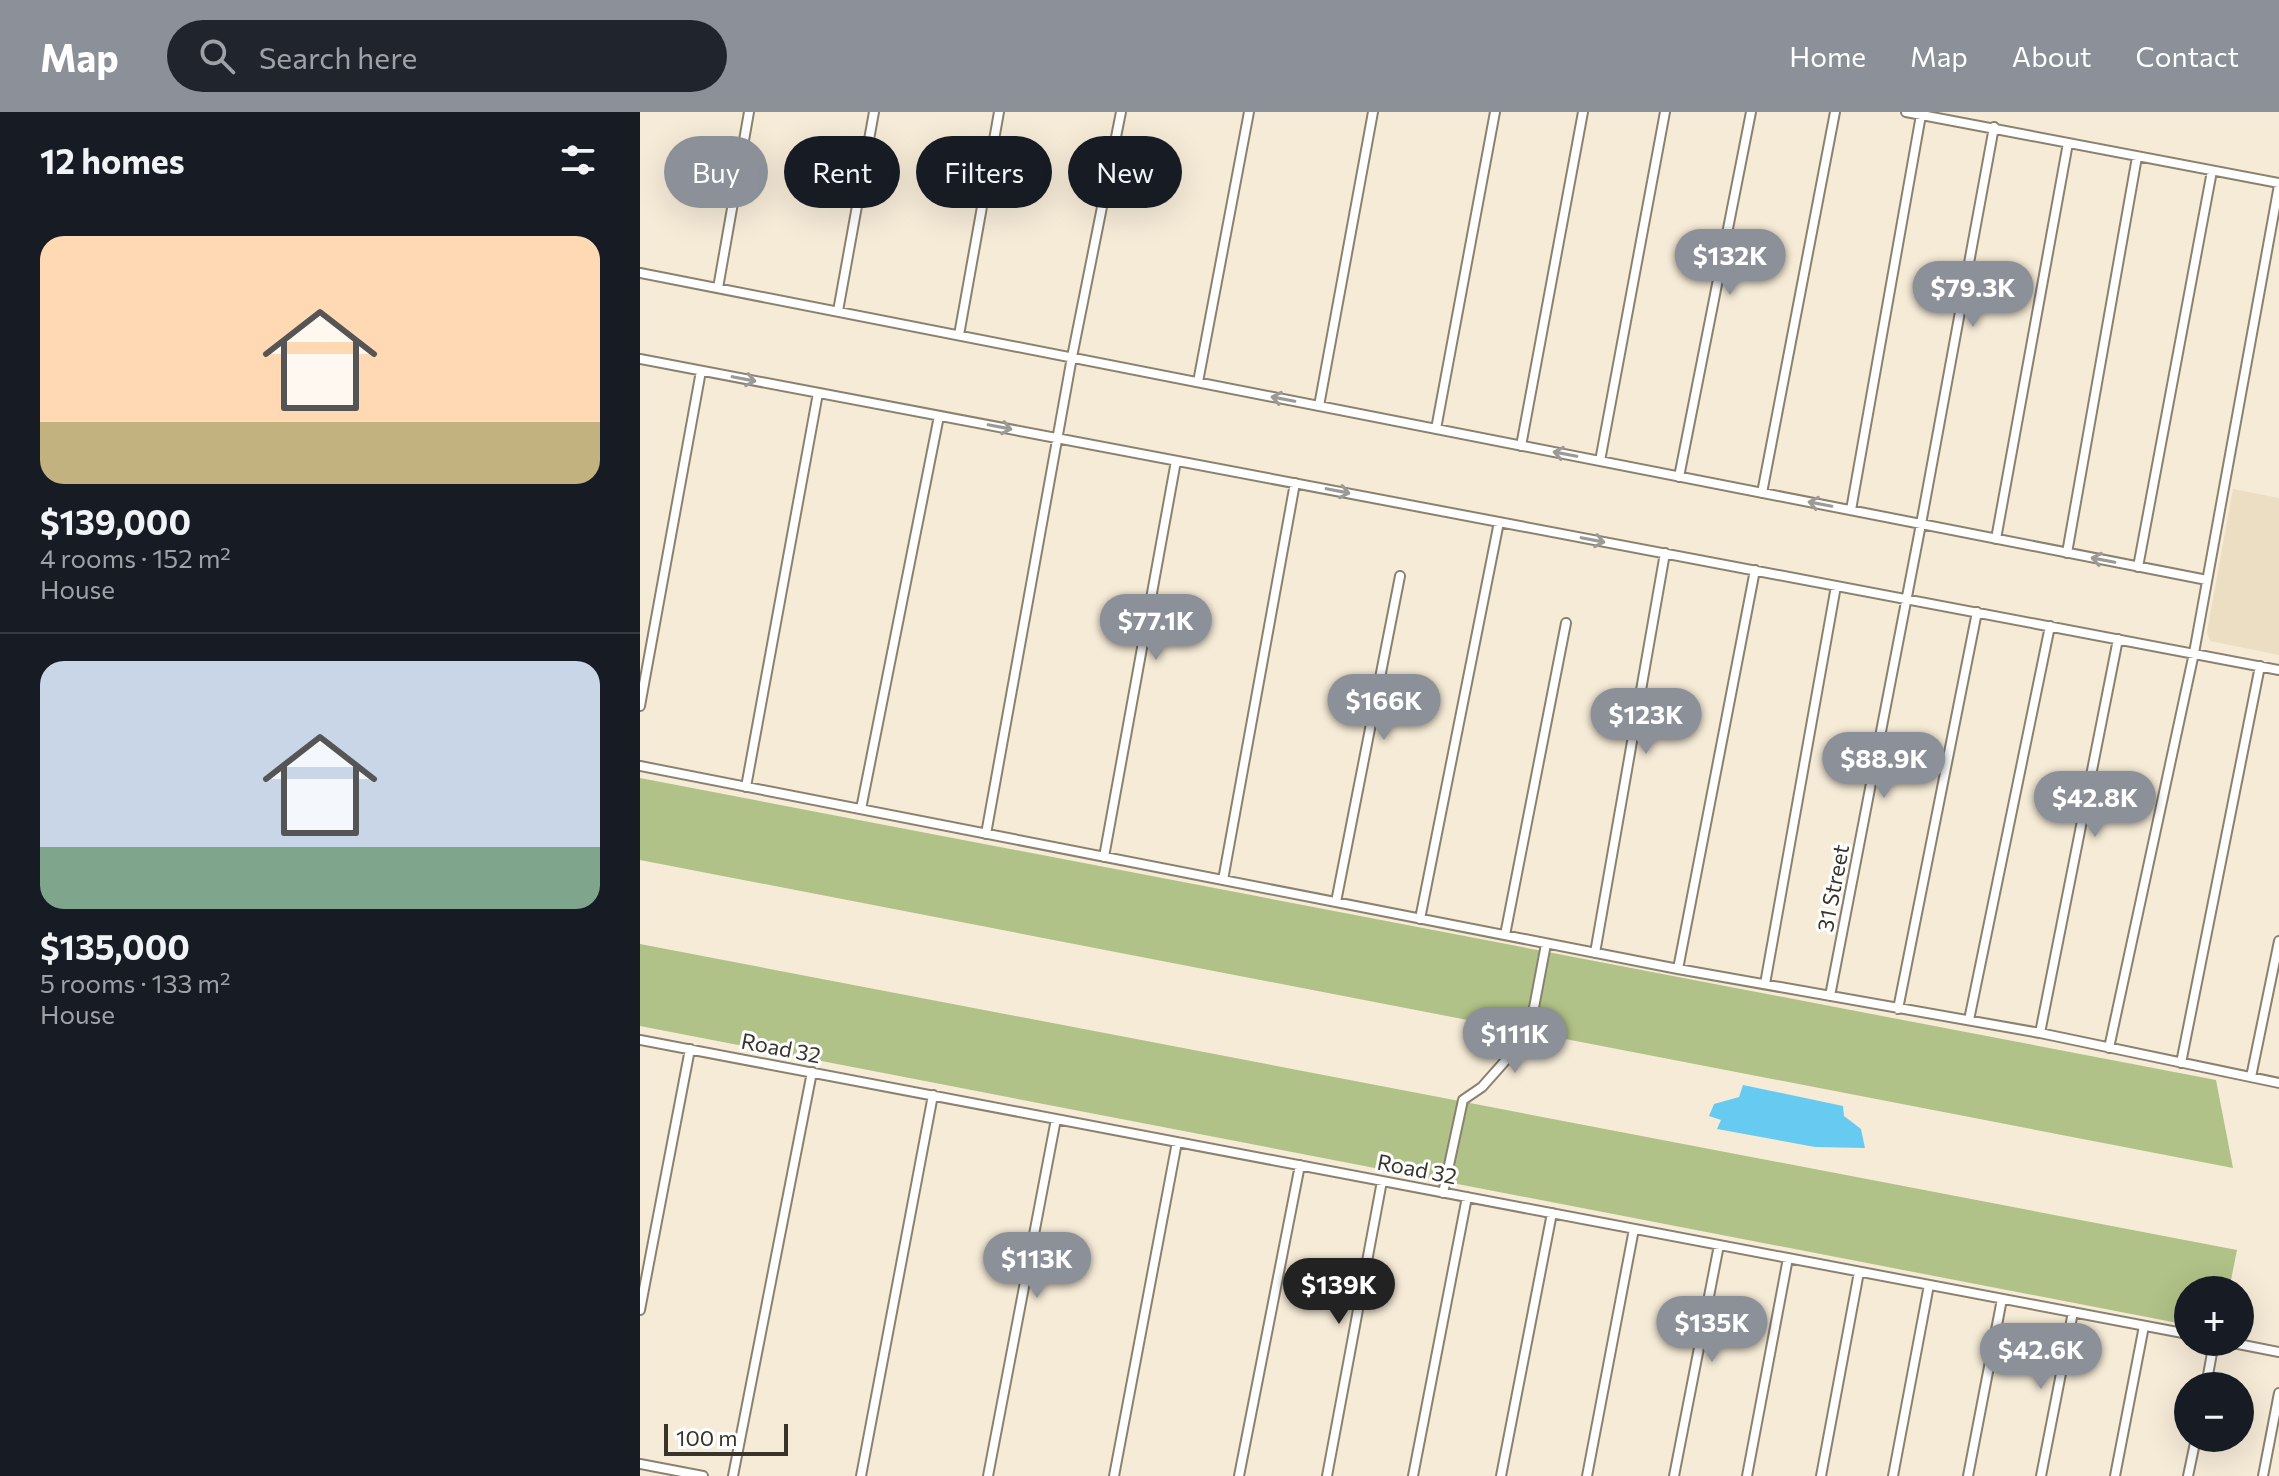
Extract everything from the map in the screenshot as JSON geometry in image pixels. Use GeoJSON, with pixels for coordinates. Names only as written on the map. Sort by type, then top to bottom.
{"type":"FeatureCollection","features":[{"type":"Feature","properties":{"kind":"street"},"geometry":{"type":"LineString","coordinates":[[718,288],[749,112]]}},
{"type":"Feature","properties":{"kind":"street"},"geometry":{"type":"LineString","coordinates":[[838,311],[874,112]]}},
{"type":"Feature","properties":{"kind":"street"},"geometry":{"type":"LineString","coordinates":[[959,335],[999,112]]}},
{"type":"Feature","properties":{"kind":"street"},"geometry":{"type":"LineString","coordinates":[[986,834],[1072,357],[1121,112]]}},
{"type":"Feature","properties":{"kind":"street"},"geometry":{"type":"LineString","coordinates":[[1198,382],[1249,112]]}},
{"type":"Feature","properties":{"kind":"street"},"geometry":{"type":"LineString","coordinates":[[1319,406],[1373,112]]}},
{"type":"Feature","properties":{"kind":"street"},"geometry":{"type":"LineString","coordinates":[[1436,429],[1495,112]]}},
{"type":"Feature","properties":{"kind":"street"},"geometry":{"type":"LineString","coordinates":[[1521,446],[1583,112]]}},
{"type":"Feature","properties":{"kind":"street"},"geometry":{"type":"LineString","coordinates":[[1600,461],[1665,112]]}},
{"type":"Feature","properties":{"kind":"street"},"geometry":{"type":"LineString","coordinates":[[1679,477],[1751,112]]}},
{"type":"Feature","properties":{"kind":"street"},"geometry":{"type":"LineString","coordinates":[[1762,493],[1835,112]]}},
{"type":"Feature","properties":{"kind":"street"},"geometry":{"type":"LineString","coordinates":[[1906,112],[2279,184],[2194,653],[2109,1048]]}},
{"type":"Feature","properties":{"kind":"street"},"geometry":{"type":"LineString","coordinates":[[1851,510],[1921,115]]}},
{"type":"Feature","properties":{"kind":"street","name":"31 Street"},"geometry":{"type":"LineString","coordinates":[[1830,996],[1994,127]]}},
{"type":"Feature","properties":{"kind":"street"},"geometry":{"type":"LineString","coordinates":[[1996,539],[2068,143]]}},
{"type":"Feature","properties":{"kind":"street"},"geometry":{"type":"LineString","coordinates":[[2067,553],[2137,157]]}},
{"type":"Feature","properties":{"kind":"street"},"geometry":{"type":"LineString","coordinates":[[2138,567],[2212,171]]}},
{"type":"Feature","properties":{"kind":"street"},"geometry":{"type":"LineString","coordinates":[[640,273],[2207,580]]}},
{"type":"Feature","properties":{"kind":"street"},"geometry":{"type":"LineString","coordinates":[[640,359],[2279,670]]}},
{"type":"Feature","properties":{"kind":"street"},"geometry":{"type":"LineString","coordinates":[[640,706],[701,371]]}},
{"type":"Feature","properties":{"kind":"street"},"geometry":{"type":"LineString","coordinates":[[746,787],[818,393]]}},
{"type":"Feature","properties":{"kind":"street"},"geometry":{"type":"LineString","coordinates":[[861,809],[939,416]]}},
{"type":"Feature","properties":{"kind":"street"},"geometry":{"type":"LineString","coordinates":[[1104,857],[1176,461]]}},
{"type":"Feature","properties":{"kind":"street"},"geometry":{"type":"LineString","coordinates":[[1223,880],[1295,483]]}},
{"type":"Feature","properties":{"kind":"street"},"geometry":{"type":"LineString","coordinates":[[1420,919],[1499,522]]}},
{"type":"Feature","properties":{"kind":"street"},"geometry":{"type":"LineString","coordinates":[[1595,953],[1665,553]]}},
{"type":"Feature","properties":{"kind":"street"},"geometry":{"type":"LineString","coordinates":[[1678,969],[1755,570]]}},
{"type":"Feature","properties":{"kind":"street"},"geometry":{"type":"LineString","coordinates":[[1336,902],[1400,576]]}},
{"type":"Feature","properties":{"kind":"street"},"geometry":{"type":"LineString","coordinates":[[1765,984],[1836,586]]}},
{"type":"Feature","properties":{"kind":"street"},"geometry":{"type":"LineString","coordinates":[[1898,1009],[1977,612]]}},
{"type":"Feature","properties":{"kind":"street"},"geometry":{"type":"LineString","coordinates":[[1505,935],[1566,623]]}},
{"type":"Feature","properties":{"kind":"street"},"geometry":{"type":"LineString","coordinates":[[1969,1020],[2050,626]]}},
{"type":"Feature","properties":{"kind":"street"},"geometry":{"type":"LineString","coordinates":[[2040,1033],[2118,639]]}},
{"type":"Feature","properties":{"kind":"street"},"geometry":{"type":"LineString","coordinates":[[2181,1063],[2260,666]]}},
{"type":"Feature","properties":{"kind":"street"},"geometry":{"type":"LineString","coordinates":[[640,766],[1546,944],[2040,1033],[2279,1083]]}},
{"type":"Feature","properties":{"kind":"street"},"geometry":{"type":"LineString","coordinates":[[2251,1077],[2279,941]]}},
{"type":"Feature","properties":{"kind":"street"},"geometry":{"type":"LineString","coordinates":[[1443,1193],[1463,1100],[1482,1087],[1529,1034],[1546,944]]}},
{"type":"Feature","properties":{"kind":"street","name":"Road 32"},"geometry":{"type":"LineString","coordinates":[[640,1040],[2174,1331]]}},
{"type":"Feature","properties":{"kind":"street"},"geometry":{"type":"LineString","coordinates":[[640,1310],[690,1049]]}},
{"type":"Feature","properties":{"kind":"street"},"geometry":{"type":"LineString","coordinates":[[733,1476],[812,1072]]}},
{"type":"Feature","properties":{"kind":"street"},"geometry":{"type":"LineString","coordinates":[[861,1476],[933,1095]]}},
{"type":"Feature","properties":{"kind":"street"},"geometry":{"type":"LineString","coordinates":[[988,1476],[1056,1119]]}},
{"type":"Feature","properties":{"kind":"street"},"geometry":{"type":"LineString","coordinates":[[1114,1476],[1177,1142]]}},
{"type":"Feature","properties":{"kind":"street"},"geometry":{"type":"LineString","coordinates":[[1239,1476],[1300,1165]]}},
{"type":"Feature","properties":{"kind":"street"},"geometry":{"type":"LineString","coordinates":[[1327,1476],[1382,1181]]}},
{"type":"Feature","properties":{"kind":"street"},"geometry":{"type":"LineString","coordinates":[[1413,1476],[1467,1197]]}},
{"type":"Feature","properties":{"kind":"street"},"geometry":{"type":"LineString","coordinates":[[1501,1476],[1552,1213]]}},
{"type":"Feature","properties":{"kind":"street"},"geometry":{"type":"LineString","coordinates":[[1587,1476],[1634,1229]]}},
{"type":"Feature","properties":{"kind":"street"},"geometry":{"type":"LineString","coordinates":[[1674,1476],[1719,1245]]}},
{"type":"Feature","properties":{"kind":"street"},"geometry":{"type":"LineString","coordinates":[[1747,1476],[1788,1258]]}},
{"type":"Feature","properties":{"kind":"street"},"geometry":{"type":"LineString","coordinates":[[1821,1476],[1859,1272]]}},
{"type":"Feature","properties":{"kind":"street"},"geometry":{"type":"LineString","coordinates":[[1893,1476],[1929,1285]]}},
{"type":"Feature","properties":{"kind":"street"},"geometry":{"type":"LineString","coordinates":[[1968,1476],[2002,1299]]}},
{"type":"Feature","properties":{"kind":"street"},"geometry":{"type":"LineString","coordinates":[[2041,1476],[2073,1312]]}},
{"type":"Feature","properties":{"kind":"street"},"geometry":{"type":"LineString","coordinates":[[2115,1476],[2144,1326]]}},
{"type":"Feature","properties":{"kind":"street"},"geometry":{"type":"LineString","coordinates":[[2254,1347],[2279,1352]]}},
{"type":"Feature","properties":{"kind":"street"},"geometry":{"type":"LineString","coordinates":[[2263,1476],[2279,1393]]}},
{"type":"Feature","properties":{"kind":"street"},"geometry":{"type":"LineString","coordinates":[[2188,1476],[2193,1452]]}},
{"type":"Feature","properties":{"kind":"street"},"geometry":{"type":"LineString","coordinates":[[640,1464],[703,1476]]}},
{"type":"Feature","properties":{"kind":"shaded area"},"geometry":{"type":"Polygon","coordinates":[[[2233,489],[2279,498],[2279,655],[2210,641],[2207,632],[2233,489]]]}},
{"type":"Feature","properties":{"kind":"green space"},"geometry":{"type":"Polygon","coordinates":[[[640,778],[2216,1080],[2233,1168],[640,860],[640,778]]]}},
{"type":"Feature","properties":{"kind":"green space"},"geometry":{"type":"Polygon","coordinates":[[[640,944],[2237,1250],[2232,1276],[2174,1276],[2174,1322],[640,1026],[640,944]]]}},
{"type":"Feature","properties":{"kind":"water"},"geometry":{"type":"Polygon","coordinates":[[[1743,1085],[1843,1106],[1844,1116],[1861,1129],[1865,1148],[1815,1147],[1717,1129],[1721,1120],[1709,1116],[1714,1104],[1739,1097],[1743,1085]]]}}]}
